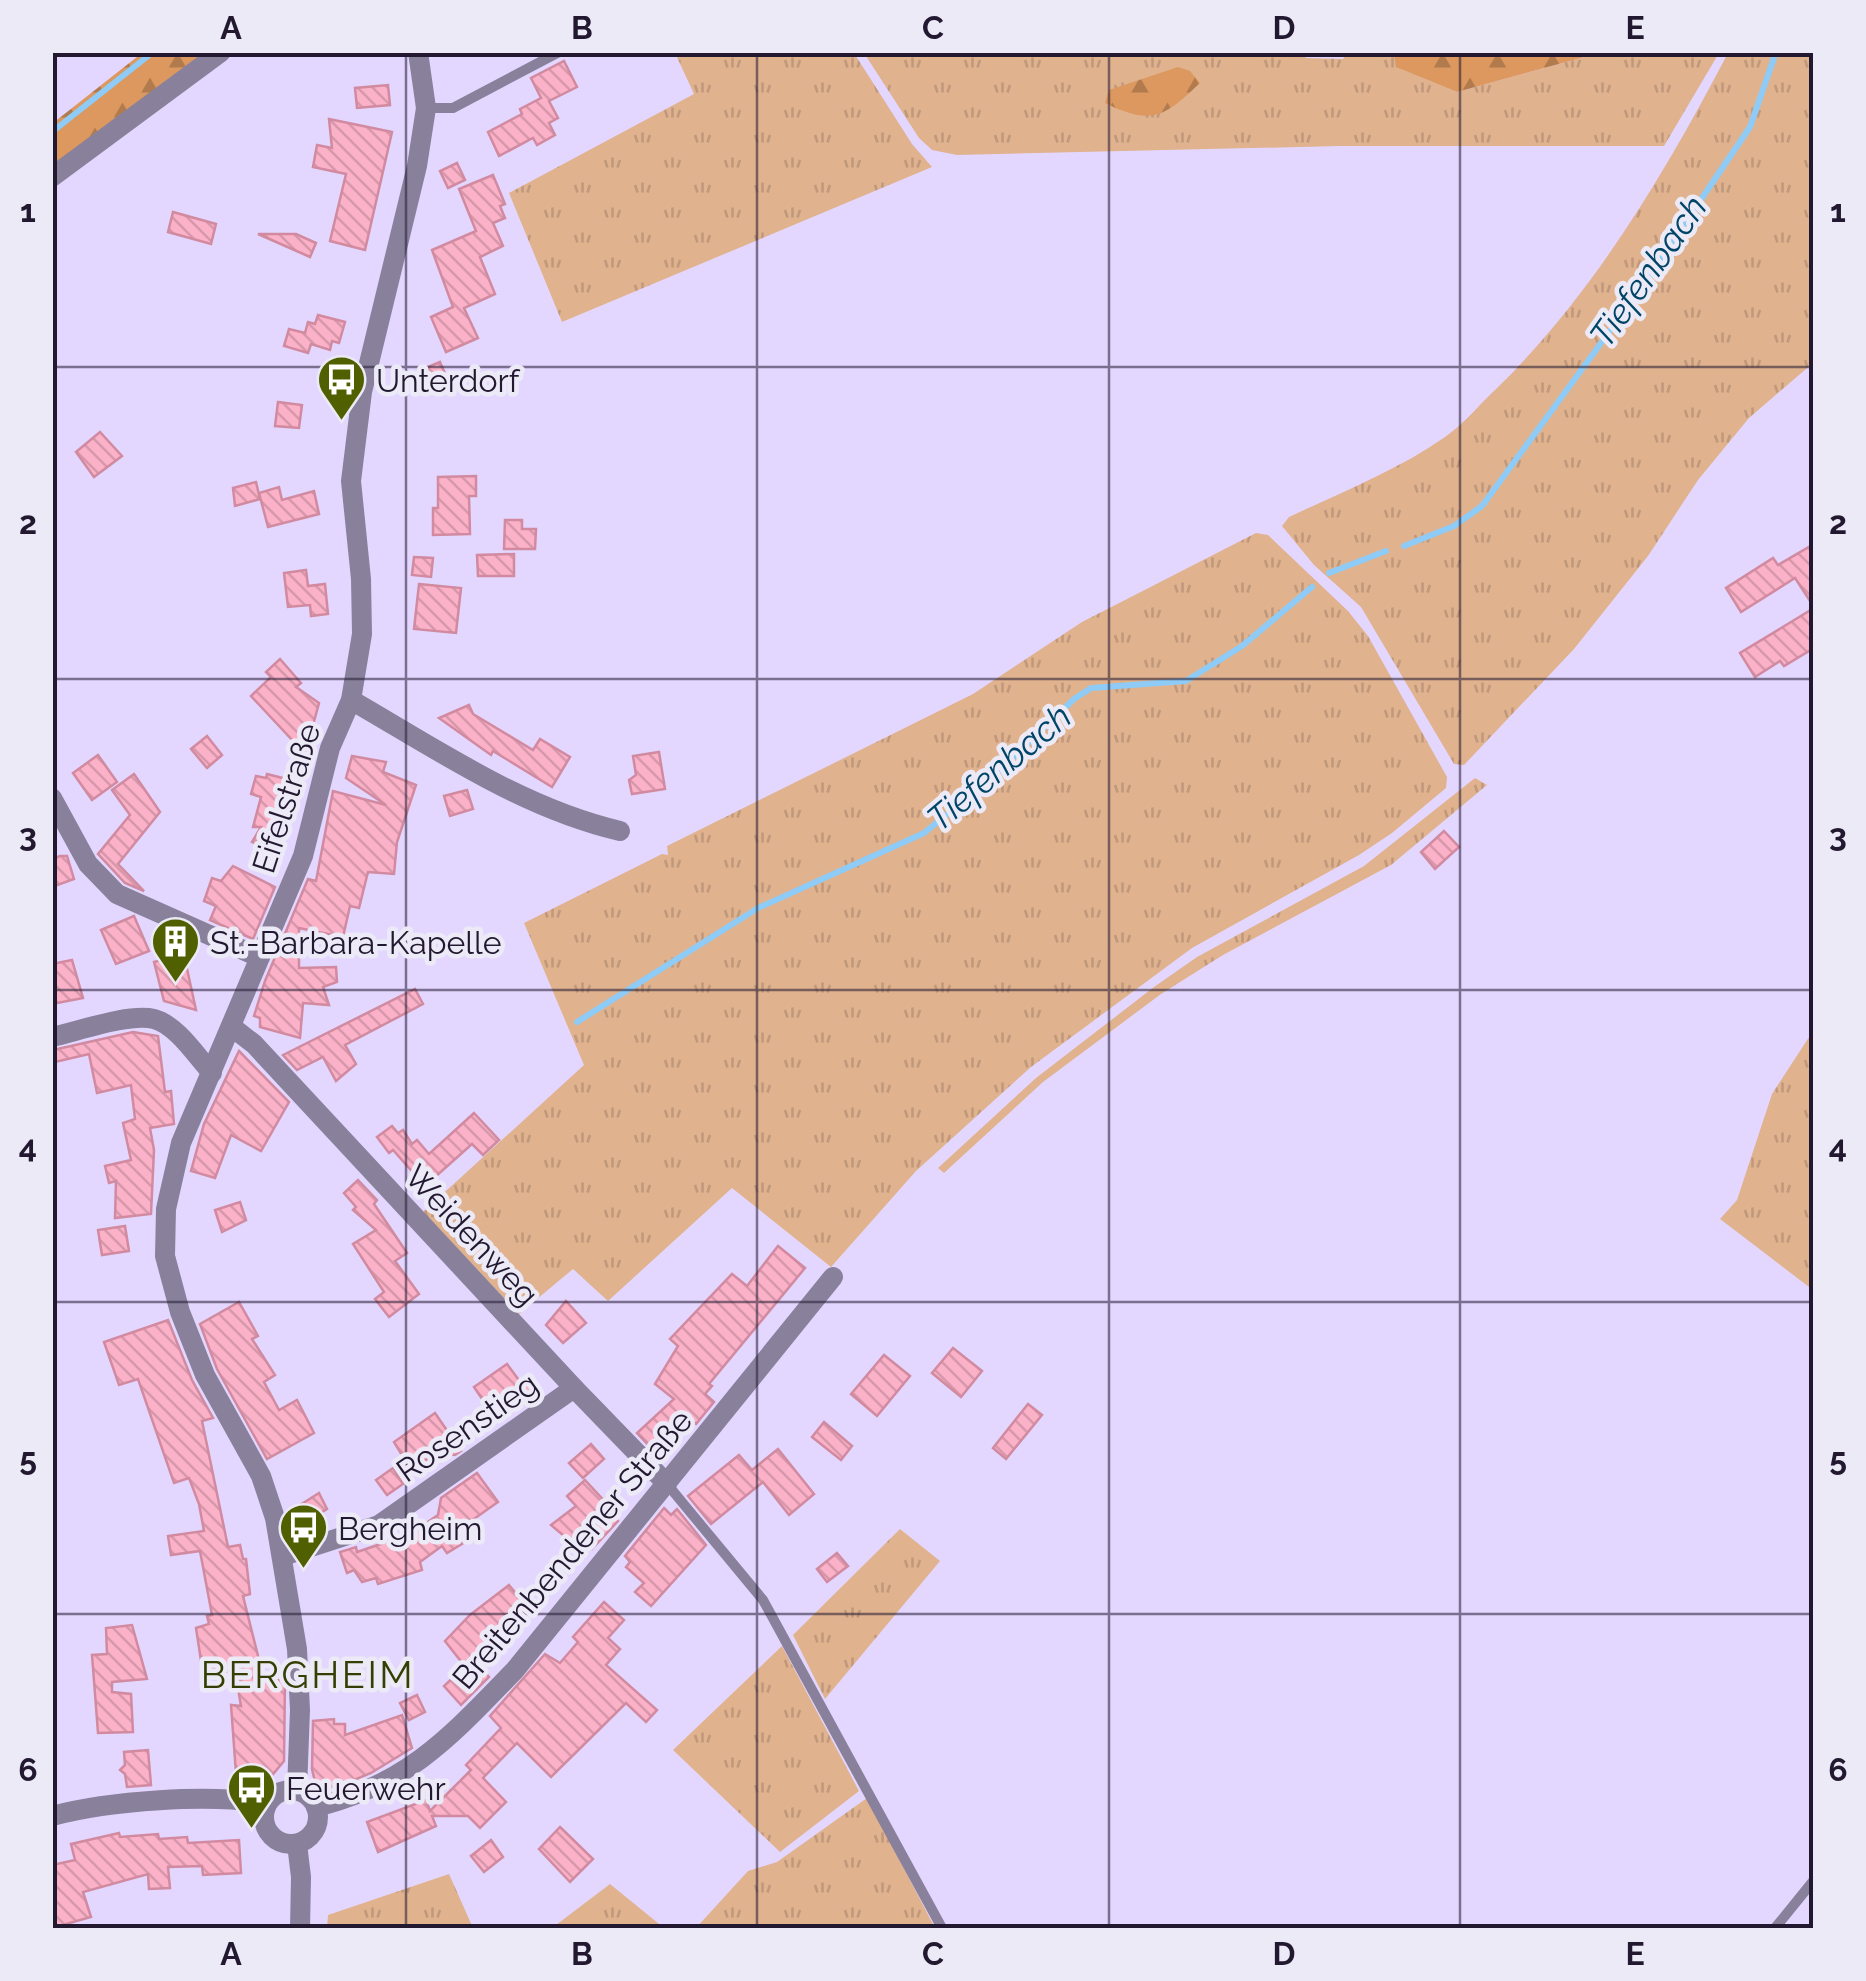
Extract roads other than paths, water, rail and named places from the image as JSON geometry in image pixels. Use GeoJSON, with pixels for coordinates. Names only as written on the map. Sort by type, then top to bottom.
{"type":"FeatureCollection","features":[{"type":"Feature","properties":{"kind":"street"},"geometry":{"type":"LineString","coordinates":[[52,177],[221,52]]}},
{"type":"Feature","properties":{"kind":"street","name":"Eifelstraße"},"geometry":{"type":"LineString","coordinates":[[297,1790],[297,1648],[283,1556],[261,1476],[204,1375],[180,1312],[165,1256],[166,1209],[181,1143],[303,856],[330,748],[352,700],[362,634],[351,481],[362,392],[417,166],[426,108],[418,52]]}},
{"type":"Feature","properties":{"kind":"street"},"geometry":{"type":"LineString","coordinates":[[352,700],[536,804],[576,821],[620,831]]}},
{"type":"Feature","properties":{"kind":"street"},"geometry":{"type":"LineString","coordinates":[[52,798],[88,864],[117,894],[259,957]]}},
{"type":"Feature","properties":{"kind":"street"},"geometry":{"type":"LineString","coordinates":[[52,1037],[124,1020],[155,1019],[174,1031],[212,1073]]}},
{"type":"Feature","properties":{"kind":"street","name":"Weidenweg"},"geometry":{"type":"LineString","coordinates":[[232,1028],[254,1044],[667,1484]]}},
{"type":"Feature","properties":{"kind":"street","name":"Breitenbendener Straße"},"geometry":{"type":"LineString","coordinates":[[316,1807],[374,1789],[414,1767],[515,1670],[832,1277]]}},
{"type":"Feature","properties":{"kind":"street","name":"Rosenstieg"},"geometry":{"type":"LineString","coordinates":[[283,1556],[379,1525],[574,1388]]}},
{"type":"Feature","properties":{"kind":"street"},"geometry":{"type":"LineString","coordinates":[[297,1790],[312,1799],[316,1807],[316,1830],[297,1844],[272,1837],[264,1822],[267,1804],[280,1792],[297,1790]]}},
{"type":"Feature","properties":{"kind":"street"},"geometry":{"type":"LineString","coordinates":[[52,1816],[116,1804],[233,1800],[267,1804]]}},
{"type":"Feature","properties":{"kind":"street"},"geometry":{"type":"LineString","coordinates":[[297,1844],[300,1928]]}},
{"type":"Feature","properties":{"kind":"lane"},"geometry":{"type":"LineString","coordinates":[[426,108],[453,108],[559,52]]}},
{"type":"Feature","properties":{"kind":"lane"},"geometry":{"type":"LineString","coordinates":[[667,1484],[763,1600],[942,1928]]}},
{"type":"Feature","properties":{"kind":"lane"},"geometry":{"type":"LineString","coordinates":[[1775,1928],[1814,1880]]}},
{"type":"Feature","properties":{"kind":"waterway"},"geometry":{"type":"LineString","coordinates":[[52,132],[153,52]]}},
{"type":"Feature","properties":{"kind":"waterway","name":"Tiefenbach"},"geometry":{"type":"LineString","coordinates":[[1404,546],[1454,526],[1482,506],[1639,291],[1750,127],[1776,52]]}},
{"type":"Feature","properties":{"kind":"waterway","name":"Tiefenbach"},"geometry":{"type":"LineString","coordinates":[[1329,573],[1386,551]]}},
{"type":"Feature","properties":{"kind":"waterway","name":"Tiefenbach"},"geometry":{"type":"LineString","coordinates":[[577,1022],[758,908],[924,833],[1091,688],[1186,681],[1242,646],[1312,587]]}},
{"type":"Feature","properties":{"kind":"place","name":"Unterdorf"},"geometry":{"type":"Point","coordinates":[341,422]}},
{"type":"Feature","properties":{"kind":"place","name":"St.-Barbara-Kapelle"},"geometry":{"type":"Point","coordinates":[175,984]}},
{"type":"Feature","properties":{"kind":"place","name":"Bergheim"},"geometry":{"type":"Point","coordinates":[303,1570]}},
{"type":"Feature","properties":{"kind":"place","name":"Feuerwehr"},"geometry":{"type":"Point","coordinates":[251,1830]}},
{"type":"Feature","properties":{"kind":"district","name":"BERGHEIM"},"geometry":{"type":"Point","coordinates":[308,1674]}}]}
